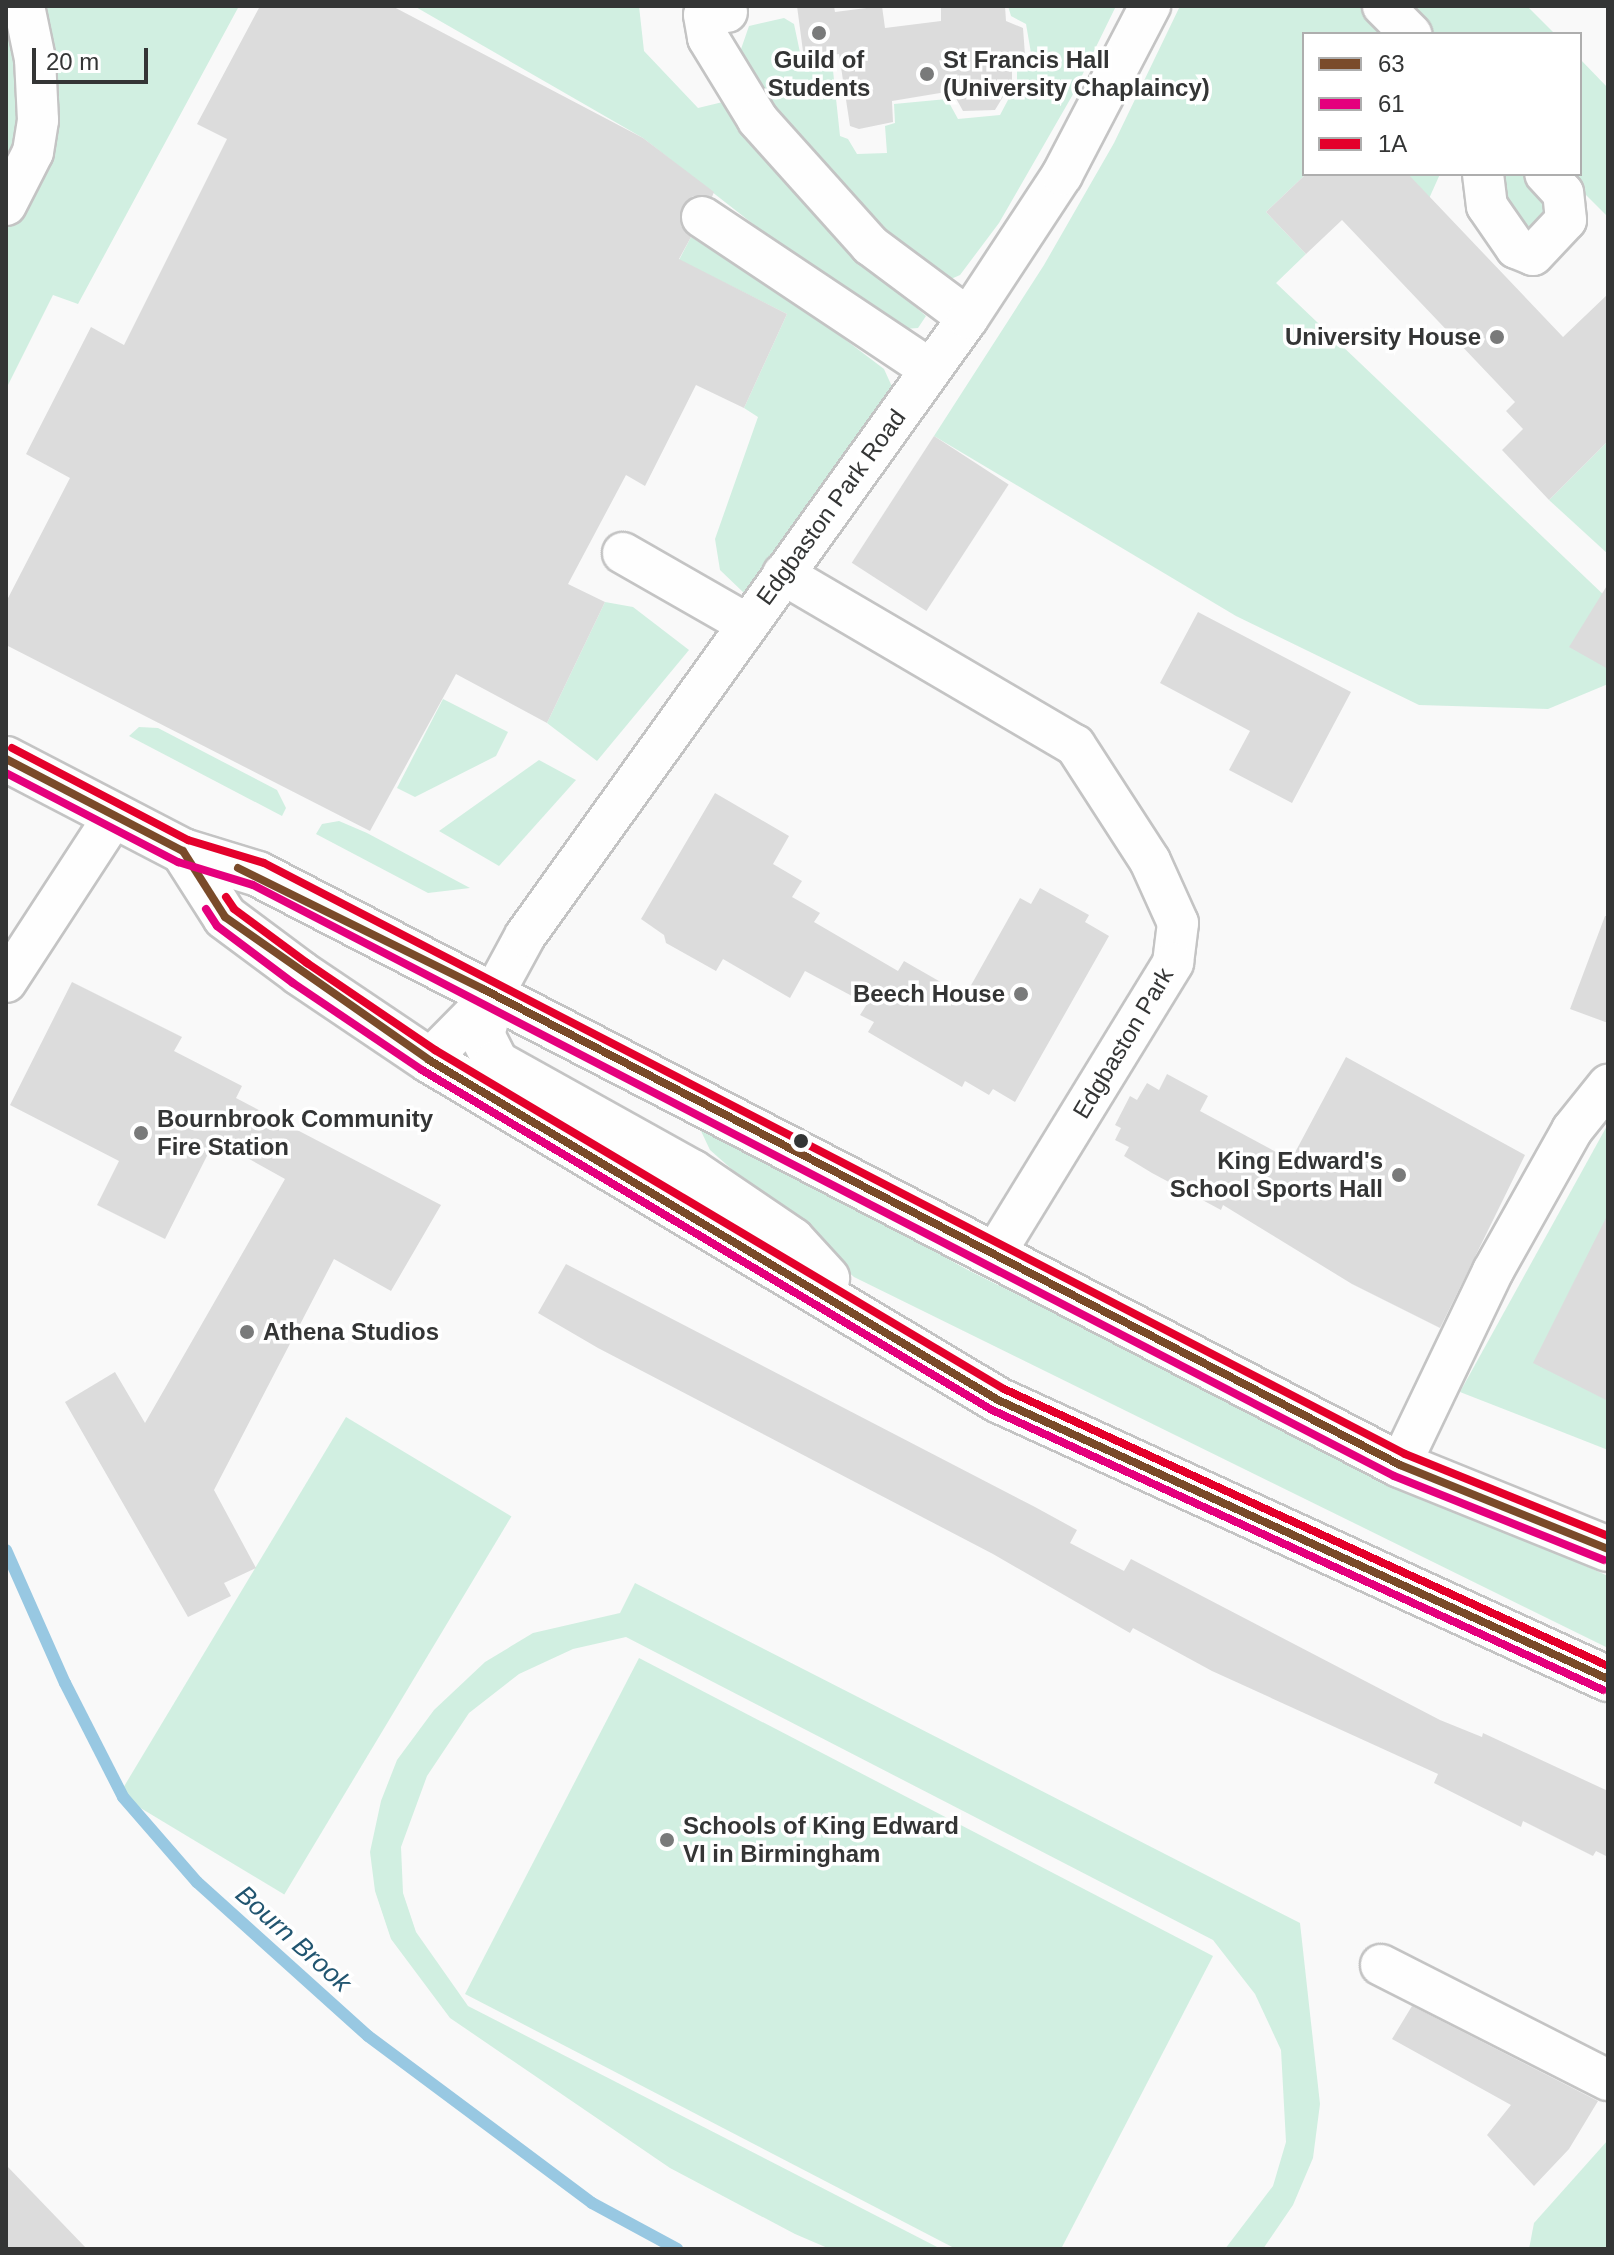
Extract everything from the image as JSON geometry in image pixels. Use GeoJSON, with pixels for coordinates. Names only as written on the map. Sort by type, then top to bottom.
{"type":"FeatureCollection","features":[{"type":"Feature","properties":{"kind":"highway"},"geometry":{"type":"LineString","coordinates":[[6,759],[183,851],[258,874],[1400,1465],[1608,1549]]}},
{"type":"Feature","properties":{"kind":"highway"},"geometry":{"type":"LineString","coordinates":[[183,851],[225,917],[429,1060],[998,1400],[1608,1679]]}},
{"type":"Feature","properties":{"kind":"highway"},"geometry":{"type":"LineString","coordinates":[[493,995],[482,1035],[496,1063],[692,1172],[792,1240],[870,1322]]}},
{"type":"Feature","properties":{"kind":"street"},"geometry":{"type":"LineString","coordinates":[[6,205],[33,152],[38,120],[35,59],[24,6]]}},
{"type":"Feature","properties":{"kind":"street","name":"Edgbaston Park Road"},"geometry":{"type":"LineString","coordinates":[[429,1060],[493,995],[525,936],[968,318],[1062,175],[1150,6]]}},
{"type":"Feature","properties":{"kind":"street"},"geometry":{"type":"LineString","coordinates":[[1383,6],[1409,32]]}},
{"type":"Feature","properties":{"kind":"street"},"geometry":{"type":"LineString","coordinates":[[727,12],[704,15],[708,38],[758,120],[870,245],[968,318]]}},
{"type":"Feature","properties":{"kind":"street"},"geometry":{"type":"LineString","coordinates":[[1483,176],[1487,206],[1516,248],[1533,255],[1566,220],[1563,193],[1547,176]]}},
{"type":"Feature","properties":{"kind":"street"},"geometry":{"type":"LineString","coordinates":[[702,217],[930,369]]}},
{"type":"Feature","properties":{"kind":"street"},"geometry":{"type":"LineString","coordinates":[[623,553],[747,624]]}},
{"type":"Feature","properties":{"kind":"street","name":"Edgbaston Park"},"geometry":{"type":"LineString","coordinates":[[783,574],[1075,745],[1150,861],[1178,923],[1173,963],[995,1254]]}},
{"type":"Feature","properties":{"kind":"street"},"geometry":{"type":"LineString","coordinates":[[6,982],[115,815]]}},
{"type":"Feature","properties":{"kind":"street"},"geometry":{"type":"LineString","coordinates":[[1400,1465],[1493,1271],[1572,1130],[1608,1085]]}},
{"type":"Feature","properties":{"kind":"street"},"geometry":{"type":"LineString","coordinates":[[1381,1965],[1608,2080]]}},
{"type":"Feature","properties":{"kind":"green space"},"geometry":{"type":"Polygon","coordinates":[[[6,6],[26,102],[6,185],[6,6]]]}},
{"type":"Feature","properties":{"kind":"green space"},"geometry":{"type":"Polygon","coordinates":[[[32,6],[239,6],[78,304],[53,295],[6,389],[6,228],[22,210],[32,6]]]}},
{"type":"Feature","properties":{"kind":"green space"},"geometry":{"type":"Polygon","coordinates":[[[414,6],[639,6],[644,51],[698,108],[727,101],[885,281],[926,316],[918,328],[904,329],[789,252],[643,138],[414,6]]]}},
{"type":"Feature","properties":{"kind":"green space"},"geometry":{"type":"Polygon","coordinates":[[[1008,6],[1116,6],[1072,96],[999,223],[960,275],[942,283],[881,232],[750,80],[740,52],[749,26],[784,18],[794,24],[802,62],[832,61],[840,136],[848,139],[857,154],[887,153],[885,126],[895,123],[894,104],[947,99],[958,119],[1000,115],[1017,83],[1017,68],[1031,53],[1026,24],[1011,16],[1008,6]]]}},
{"type":"Feature","properties":{"kind":"green space"},"geometry":{"type":"Polygon","coordinates":[[[1180,6],[1359,6],[1386,32],[1302,32],[1304,176],[1266,212],[1306,254],[1276,283],[1608,599],[1608,684],[1548,709],[1419,705],[1236,616],[934,436],[1044,265],[1114,143],[1180,6]]]}},
{"type":"Feature","properties":{"kind":"green space"},"geometry":{"type":"Polygon","coordinates":[[[1397,6],[1527,6],[1553,32],[1423,32],[1397,6]]]}},
{"type":"Feature","properties":{"kind":"green space"},"geometry":{"type":"Polygon","coordinates":[[[1582,61],[1608,88],[1608,217],[1567,176],[1582,176],[1582,61]]]}},
{"type":"Feature","properties":{"kind":"green space"},"geometry":{"type":"Polygon","coordinates":[[[1397,176],[1439,176],[1419,221],[1397,176]]]}},
{"type":"Feature","properties":{"kind":"green space"},"geometry":{"type":"Polygon","coordinates":[[[1500,176],[1529,176],[1557,220],[1541,228],[1521,225],[1507,208],[1500,176]]]}},
{"type":"Feature","properties":{"kind":"green space"},"geometry":{"type":"Polygon","coordinates":[[[691,237],[793,300],[884,369],[894,391],[744,593],[720,570],[715,539],[758,417],[744,408],[787,314],[679,260],[691,237]]]}},
{"type":"Feature","properties":{"kind":"green space"},"geometry":{"type":"Polygon","coordinates":[[[1608,441],[1608,554],[1549,500],[1608,441]]]}},
{"type":"Feature","properties":{"kind":"green space"},"geometry":{"type":"Polygon","coordinates":[[[605,602],[633,607],[689,650],[597,761],[547,723],[605,602]]]}},
{"type":"Feature","properties":{"kind":"green space"},"geometry":{"type":"Polygon","coordinates":[[[443,699],[508,732],[496,756],[415,797],[397,788],[443,699]]]}},
{"type":"Feature","properties":{"kind":"green space"},"geometry":{"type":"Polygon","coordinates":[[[139,727],[158,728],[277,790],[286,808],[282,816],[129,736],[139,727]]]}},
{"type":"Feature","properties":{"kind":"green space"},"geometry":{"type":"Polygon","coordinates":[[[539,760],[576,780],[499,866],[439,831],[539,760]]]}},
{"type":"Feature","properties":{"kind":"green space"},"geometry":{"type":"Polygon","coordinates":[[[339,821],[470,888],[428,893],[316,834],[322,824],[339,821]]]}},
{"type":"Feature","properties":{"kind":"green space"},"geometry":{"type":"Polygon","coordinates":[[[1608,1124],[1608,1450],[1460,1392],[1608,1124]]]}},
{"type":"Feature","properties":{"kind":"green space"},"geometry":{"type":"Polygon","coordinates":[[[712,1127],[966,1269],[1373,1472],[1608,1576],[1608,1648],[854,1277],[710,1150],[701,1131],[712,1127]]]}},
{"type":"Feature","properties":{"kind":"green space"},"geometry":{"type":"Polygon","coordinates":[[[346,1417],[511,1516],[284,1894],[119,1795],[346,1417]]]}},
{"type":"Feature","properties":{"kind":"green space"},"geometry":{"type":"Polygon","coordinates":[[[635,1583],[1300,1923],[1320,2104],[1313,2158],[1293,2205],[1263,2249],[1225,2249],[1273,2186],[1286,2142],[1281,2050],[1255,1994],[1213,1940],[626,1637],[573,1649],[519,1674],[469,1713],[427,1776],[401,1847],[403,1893],[416,1932],[468,2006],[941,2249],[830,2249],[795,2234],[670,2168],[450,2018],[391,1939],[375,1891],[370,1852],[381,1801],[397,1760],[434,1710],[485,1662],[533,1633],[620,1613],[635,1583]]]}},
{"type":"Feature","properties":{"kind":"green space"},"geometry":{"type":"Polygon","coordinates":[[[639,1658],[1213,1956],[1061,2249],[956,2249],[465,1994],[639,1658]]]}},
{"type":"Feature","properties":{"kind":"green space"},"geometry":{"type":"Polygon","coordinates":[[[1608,2140],[1608,2249],[1529,2249],[1534,2223],[1608,2140]]]}},
{"type":"Feature","properties":{"kind":"building"},"geometry":{"type":"Polygon","coordinates":[[[260,6],[392,6],[643,138],[714,192],[712,197],[693,196],[683,205],[681,226],[691,237],[679,259],[787,314],[744,408],[696,385],[645,486],[626,475],[568,584],[605,602],[547,723],[456,674],[370,831],[6,645],[6,602],[70,478],[26,454],[91,327],[124,345],[227,139],[197,124],[260,6]]]}},
{"type":"Feature","properties":{"kind":"building","name":"St Francis Hall (University Chaplaincy)"},"geometry":{"type":"Polygon","coordinates":[[[797,6],[834,6],[835,12],[882,6],[885,28],[941,21],[941,6],[1005,6],[1006,21],[1023,28],[1025,55],[1012,67],[1012,82],[995,110],[963,111],[952,91],[892,101],[893,122],[859,129],[850,126],[839,54],[804,59],[797,6]]]}},
{"type":"Feature","properties":{"kind":"building","name":"University House"},"geometry":{"type":"Polygon","coordinates":[[[1304,176],[1410,176],[1563,337],[1608,294],[1608,441],[1549,500],[1502,450],[1523,429],[1506,411],[1515,402],[1342,220],[1306,254],[1266,212],[1304,176]]]}},
{"type":"Feature","properties":{"kind":"building"},"geometry":{"type":"Polygon","coordinates":[[[934,436],[1009,484],[926,611],[852,563],[934,436]]]}},
{"type":"Feature","properties":{"kind":"building"},"geometry":{"type":"Polygon","coordinates":[[[1608,584],[1608,669],[1569,647],[1608,584]]]}},
{"type":"Feature","properties":{"kind":"building"},"geometry":{"type":"Polygon","coordinates":[[[1198,612],[1351,692],[1292,803],[1229,770],[1250,731],[1160,683],[1198,612]]]}},
{"type":"Feature","properties":{"kind":"building"},"geometry":{"type":"Polygon","coordinates":[[[715,793],[789,836],[773,864],[802,881],[792,897],[820,913],[814,922],[898,971],[904,961],[965,996],[1020,898],[1031,904],[1040,888],[1089,915],[1085,922],[1109,936],[1015,1102],[993,1089],[989,1095],[965,1081],[962,1087],[868,1032],[874,1022],[860,1015],[867,1004],[805,971],[790,998],[723,959],[716,971],[666,943],[664,935],[641,919],[715,793]]]}},
{"type":"Feature","properties":{"kind":"building"},"geometry":{"type":"Polygon","coordinates":[[[1605,916],[1608,916],[1608,1023],[1570,1009],[1605,916]]]}},
{"type":"Feature","properties":{"kind":"building","name":"Athena Studios"},"geometry":{"type":"Polygon","coordinates":[[[72,982],[182,1037],[174,1051],[242,1086],[236,1098],[441,1205],[391,1291],[334,1259],[214,1490],[256,1568],[224,1583],[231,1596],[188,1617],[65,1402],[115,1372],[145,1423],[285,1179],[215,1140],[165,1239],[97,1205],[119,1161],[10,1105],[72,982]]]}},
{"type":"Feature","properties":{"kind":"building","name":"King Edward's School Sports Hall"},"geometry":{"type":"Polygon","coordinates":[[[1346,1057],[1525,1155],[1440,1328],[1352,1284],[1223,1205],[1221,1210],[1152,1173],[1124,1156],[1129,1147],[1115,1140],[1121,1128],[1115,1125],[1130,1096],[1137,1100],[1147,1083],[1159,1090],[1167,1074],[1208,1096],[1200,1111],[1291,1160],[1346,1057]]]}},
{"type":"Feature","properties":{"kind":"building"},"geometry":{"type":"Polygon","coordinates":[[[1608,1214],[1608,1401],[1533,1363],[1608,1214]]]}},
{"type":"Feature","properties":{"kind":"building"},"geometry":{"type":"Polygon","coordinates":[[[566,1264],[1077,1530],[1070,1543],[1124,1571],[1131,1559],[1440,1720],[1482,1737],[1483,1733],[1608,1791],[1608,1857],[1596,1851],[1593,1856],[1523,1821],[1521,1827],[1434,1783],[1438,1774],[1212,1671],[1133,1628],[1130,1633],[993,1554],[598,1348],[538,1313],[566,1264]]]}},
{"type":"Feature","properties":{"kind":"building"},"geometry":{"type":"Polygon","coordinates":[[[1412,2006],[1598,2101],[1569,2149],[1534,2186],[1487,2135],[1511,2105],[1392,2039],[1412,2006]]]}},
{"type":"Feature","properties":{"kind":"building"},"geometry":{"type":"Polygon","coordinates":[[[6,2165],[87,2249],[6,2249],[6,2165]]]}},
{"type":"Feature","properties":{"kind":"waterway","name":"Bourn Brook"},"geometry":{"type":"LineString","coordinates":[[6,1550],[65,1683],[123,1797],[197,1882],[368,2036],[592,2203],[677,2249]]}},
{"type":"Feature","properties":{"kind":"transit line","name":"1A"},"geometry":{"type":"LineString","coordinates":[[12,748],[188,840],[264,863],[1405,1454],[1608,1536]]}},
{"type":"Feature","properties":{"kind":"transit line","name":"63"},"geometry":{"type":"LineString","coordinates":[[6,759],[183,851],[225,917],[429,1060],[998,1400],[1608,1679]]}},
{"type":"Feature","properties":{"kind":"transit line","name":"61"},"geometry":{"type":"LineString","coordinates":[[6,773],[178,862],[253,885],[1394,1476],[1604,1560]]}},
{"type":"Feature","properties":{"kind":"transit line","name":"63"},"geometry":{"type":"LineString","coordinates":[[238,868],[483,989],[1400,1465],[1608,1549]]}},
{"type":"Feature","properties":{"kind":"transit line","name":"1A"},"geometry":{"type":"LineString","coordinates":[[226,897],[234,909],[307,963],[435,1050],[1004,1389],[1608,1666]]}},
{"type":"Feature","properties":{"kind":"transit line","name":"61"},"geometry":{"type":"LineString","coordinates":[[206,909],[217,926],[293,983],[422,1070],[992,1410],[1603,1690]]}},
{"type":"Feature","properties":{"kind":"place","name":"Guild of Students"},"geometry":{"type":"Point","coordinates":[819,33]}},
{"type":"Feature","properties":{"kind":"place","name":"St Francis Hall (University Chaplaincy)"},"geometry":{"type":"Point","coordinates":[927,74]}},
{"type":"Feature","properties":{"kind":"place","name":"University House"},"geometry":{"type":"Point","coordinates":[1497,337]}},
{"type":"Feature","properties":{"kind":"place","name":"Beech House"},"geometry":{"type":"Point","coordinates":[1021,994]}},
{"type":"Feature","properties":{"kind":"place","name":"Bournbrook Community Fire Station"},"geometry":{"type":"Point","coordinates":[141,1133]}},
{"type":"Feature","properties":{"kind":"place","name":"King Edward's School Sports Hall"},"geometry":{"type":"Point","coordinates":[1399,1175]}},
{"type":"Feature","properties":{"kind":"place","name":"Athena Studios"},"geometry":{"type":"Point","coordinates":[247,1332]}},
{"type":"Feature","properties":{"kind":"place","name":"Schools of King Edward VI in Birmingham"},"geometry":{"type":"Point","coordinates":[667,1840]}}]}
